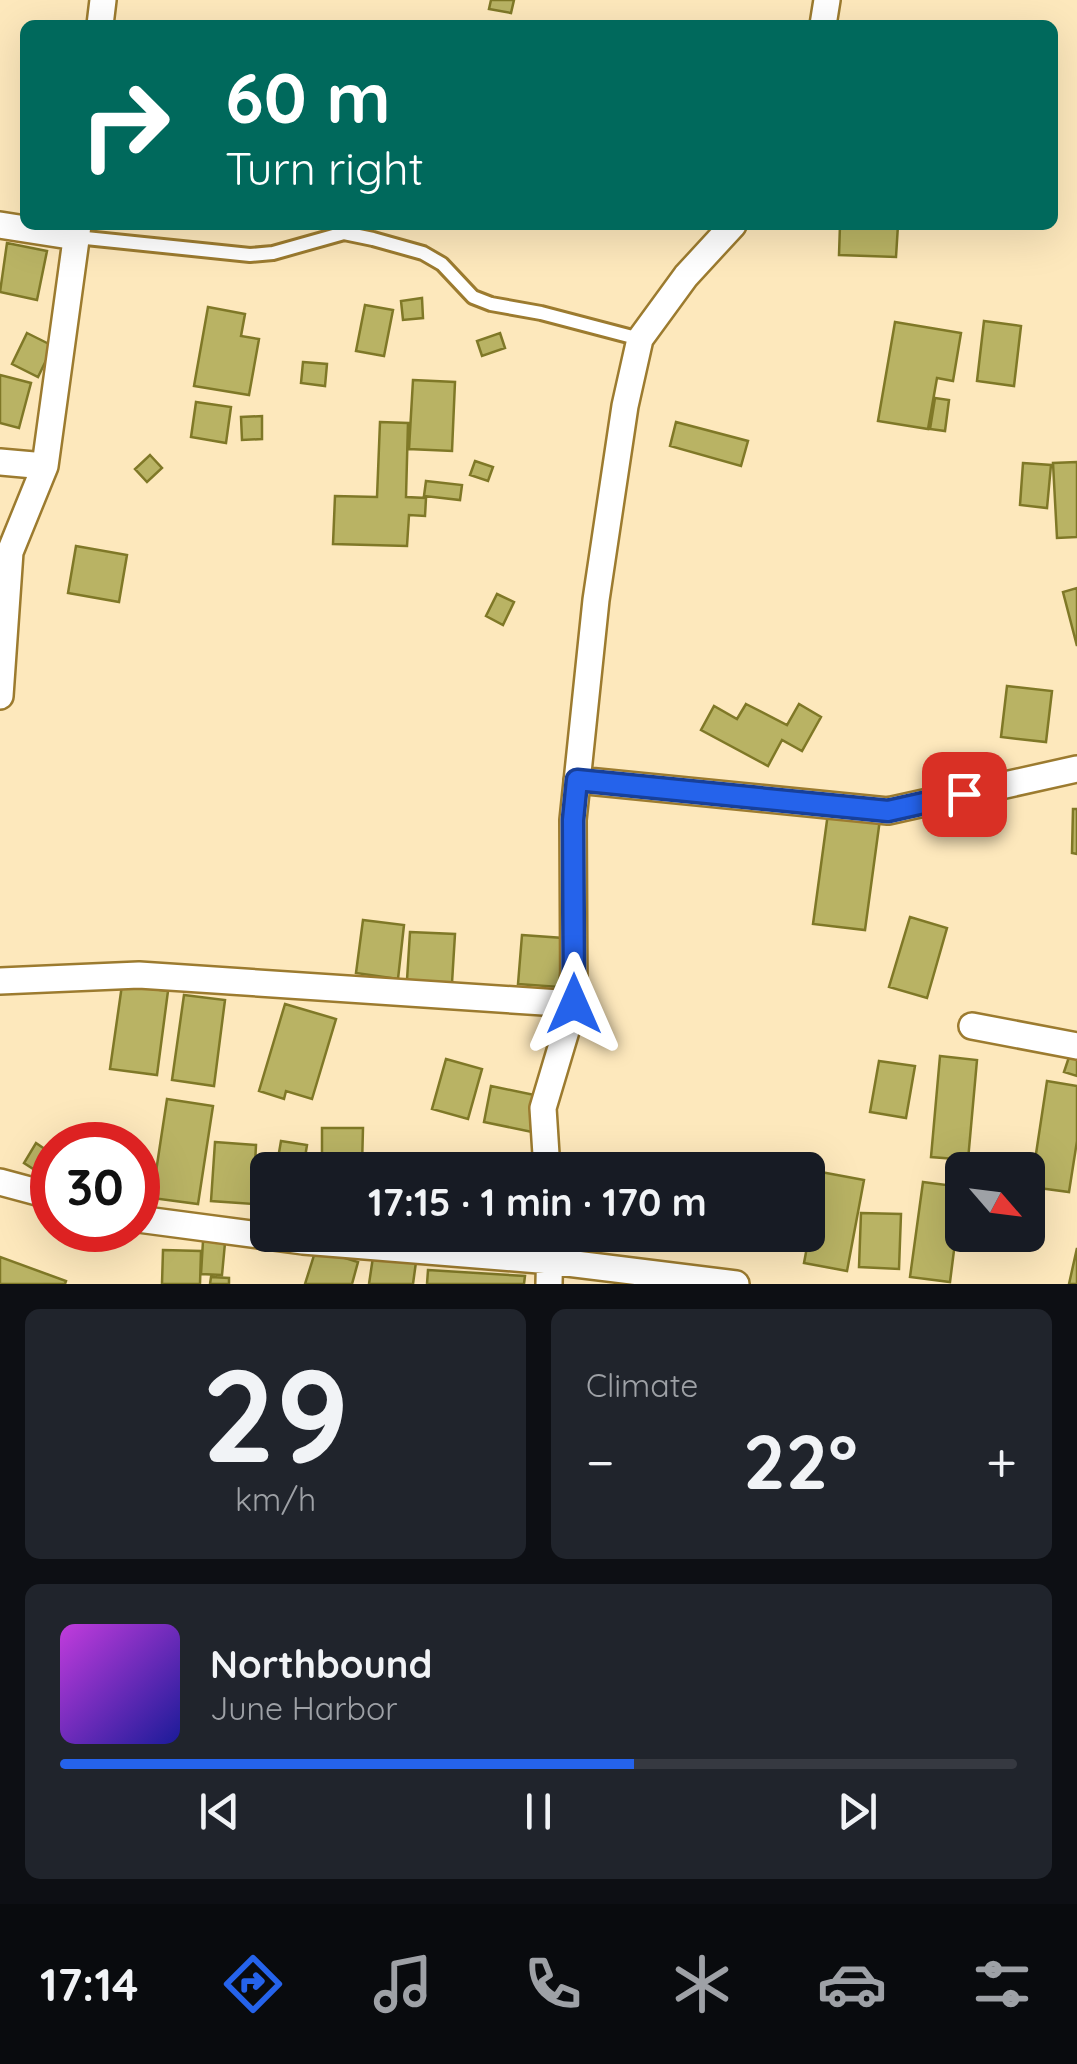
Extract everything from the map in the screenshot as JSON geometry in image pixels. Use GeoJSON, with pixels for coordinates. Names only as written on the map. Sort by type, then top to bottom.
{"type":"FeatureCollection","features":[{"type":"Feature","properties":{"kind":"street"},"geometry":{"type":"LineString","coordinates":[[546,1152],[543,1108],[574,1004],[573,820],[596,600],[625,406],[640,339],[686,276],[729,230]]}},
{"type":"Feature","properties":{"kind":"street"},"geometry":{"type":"LineString","coordinates":[[0,696],[10,552],[45,466],[77,231]]}},
{"type":"Feature","properties":{"kind":"street"},"geometry":{"type":"LineString","coordinates":[[0,462],[45,466]]}},
{"type":"Feature","properties":{"kind":"street"},"geometry":{"type":"LineString","coordinates":[[577,780],[888,811],[1077,769]]}},
{"type":"Feature","properties":{"kind":"street"},"geometry":{"type":"LineString","coordinates":[[0,982],[139,975],[574,1004]]}},
{"type":"Feature","properties":{"kind":"street"},"geometry":{"type":"LineString","coordinates":[[972,1026],[1077,1046]]}},
{"type":"Feature","properties":{"kind":"street"},"geometry":{"type":"LineString","coordinates":[[0,1182],[30,1190]]}},
{"type":"Feature","properties":{"kind":"street"},"geometry":{"type":"LineString","coordinates":[[160,1222],[550,1273],[736,1284]]}},
{"type":"Feature","properties":{"kind":"lane"},"geometry":{"type":"LineString","coordinates":[[77,231],[250,255],[273,253],[344,233],[423,254],[442,264],[473,297],[491,304],[640,339]]}},
{"type":"Feature","properties":{"kind":"building"},"geometry":{"type":"Polygon","coordinates":[[[491,0],[514,0],[511,13],[489,9],[491,0]]]}},
{"type":"Feature","properties":{"kind":"building"},"geometry":{"type":"Polygon","coordinates":[[[840,230],[898,230],[896,257],[839,255],[840,230]]]}},
{"type":"Feature","properties":{"kind":"building"},"geometry":{"type":"Polygon","coordinates":[[[7,243],[47,251],[37,300],[0,292],[7,243]]]}},
{"type":"Feature","properties":{"kind":"building"},"geometry":{"type":"Polygon","coordinates":[[[422,298],[423,318],[403,320],[401,301],[422,298]]]}},
{"type":"Feature","properties":{"kind":"building"},"geometry":{"type":"Polygon","coordinates":[[[365,305],[393,310],[384,356],[356,351],[365,305]]]}},
{"type":"Feature","properties":{"kind":"building"},"geometry":{"type":"Polygon","coordinates":[[[208,307],[245,314],[241,336],[259,339],[249,395],[194,386],[208,307]]]}},
{"type":"Feature","properties":{"kind":"building"},"geometry":{"type":"Polygon","coordinates":[[[984,321],[1021,326],[1014,386],[977,381],[984,321]]]}},
{"type":"Feature","properties":{"kind":"building"},"geometry":{"type":"Polygon","coordinates":[[[895,322],[961,333],[953,381],[937,378],[928,429],[878,421],[895,322]]]}},
{"type":"Feature","properties":{"kind":"building"},"geometry":{"type":"Polygon","coordinates":[[[27,333],[53,346],[38,377],[12,364],[27,333]]]}},
{"type":"Feature","properties":{"kind":"building"},"geometry":{"type":"Polygon","coordinates":[[[500,333],[505,348],[482,356],[477,341],[500,333]]]}},
{"type":"Feature","properties":{"kind":"building"},"geometry":{"type":"Polygon","coordinates":[[[303,362],[327,364],[325,386],[301,383],[303,362]]]}},
{"type":"Feature","properties":{"kind":"building"},"geometry":{"type":"Polygon","coordinates":[[[0,375],[31,383],[19,428],[0,423],[0,375]]]}},
{"type":"Feature","properties":{"kind":"building"},"geometry":{"type":"Polygon","coordinates":[[[413,380],[455,382],[452,451],[409,449],[413,380]]]}},
{"type":"Feature","properties":{"kind":"building"},"geometry":{"type":"Polygon","coordinates":[[[935,398],[949,400],[945,431],[930,429],[935,398]]]}},
{"type":"Feature","properties":{"kind":"building"},"geometry":{"type":"Polygon","coordinates":[[[196,402],[231,407],[226,443],[191,437],[196,402]]]}},
{"type":"Feature","properties":{"kind":"building"},"geometry":{"type":"Polygon","coordinates":[[[262,416],[262,439],[242,440],[241,417],[262,416]]]}},
{"type":"Feature","properties":{"kind":"building"},"geometry":{"type":"Polygon","coordinates":[[[380,422],[408,423],[406,497],[426,498],[425,516],[409,515],[407,546],[333,544],[335,496],[377,497],[380,422]]]}},
{"type":"Feature","properties":{"kind":"building"},"geometry":{"type":"Polygon","coordinates":[[[676,422],[748,441],[741,466],[670,446],[676,422]]]}},
{"type":"Feature","properties":{"kind":"building"},"geometry":{"type":"Polygon","coordinates":[[[150,455],[162,468],[147,482],[135,469],[150,455]]]}},
{"type":"Feature","properties":{"kind":"building"},"geometry":{"type":"Polygon","coordinates":[[[475,461],[493,467],[488,481],[470,475],[475,461]]]}},
{"type":"Feature","properties":{"kind":"building"},"geometry":{"type":"Polygon","coordinates":[[[1077,462],[1077,537],[1057,538],[1053,463],[1077,462]]]}},
{"type":"Feature","properties":{"kind":"building"},"geometry":{"type":"Polygon","coordinates":[[[1023,463],[1051,465],[1047,508],[1020,505],[1023,463]]]}},
{"type":"Feature","properties":{"kind":"building"},"geometry":{"type":"Polygon","coordinates":[[[426,481],[462,485],[460,500],[424,496],[426,481]]]}},
{"type":"Feature","properties":{"kind":"building"},"geometry":{"type":"Polygon","coordinates":[[[76,546],[127,555],[119,602],[68,593],[76,546]]]}},
{"type":"Feature","properties":{"kind":"building"},"geometry":{"type":"Polygon","coordinates":[[[1077,588],[1077,646],[1063,592],[1077,588]]]}},
{"type":"Feature","properties":{"kind":"building"},"geometry":{"type":"Polygon","coordinates":[[[497,594],[514,602],[503,625],[486,616],[497,594]]]}},
{"type":"Feature","properties":{"kind":"building"},"geometry":{"type":"Polygon","coordinates":[[[1007,686],[1052,691],[1046,742],[1001,737],[1007,686]]]}},
{"type":"Feature","properties":{"kind":"building"},"geometry":{"type":"Polygon","coordinates":[[[746,704],[787,725],[799,704],[821,717],[802,751],[782,740],[768,766],[701,730],[714,706],[737,719],[746,704]]]}},
{"type":"Feature","properties":{"kind":"building"},"geometry":{"type":"Polygon","coordinates":[[[1073,809],[1077,809],[1077,854],[1072,853],[1073,809]]]}},
{"type":"Feature","properties":{"kind":"building"},"geometry":{"type":"Polygon","coordinates":[[[828,813],[880,819],[865,930],[813,924],[828,813]]]}},
{"type":"Feature","properties":{"kind":"building"},"geometry":{"type":"Polygon","coordinates":[[[910,917],[947,928],[927,998],[889,987],[910,917]]]}},
{"type":"Feature","properties":{"kind":"building"},"geometry":{"type":"Polygon","coordinates":[[[363,920],[404,925],[398,979],[356,973],[363,920]]]}},
{"type":"Feature","properties":{"kind":"building"},"geometry":{"type":"Polygon","coordinates":[[[410,932],[455,934],[452,983],[407,980],[410,932]]]}},
{"type":"Feature","properties":{"kind":"building"},"geometry":{"type":"Polygon","coordinates":[[[522,935],[563,938],[559,987],[518,984],[522,935]]]}},
{"type":"Feature","properties":{"kind":"building"},"geometry":{"type":"Polygon","coordinates":[[[122,985],[168,991],[157,1075],[110,1069],[122,985]]]}},
{"type":"Feature","properties":{"kind":"building"},"geometry":{"type":"Polygon","coordinates":[[[184,995],[225,1000],[214,1086],[172,1080],[184,995]]]}},
{"type":"Feature","properties":{"kind":"building"},"geometry":{"type":"Polygon","coordinates":[[[285,1004],[336,1019],[312,1099],[286,1091],[284,1099],[259,1091],[285,1004]]]}},
{"type":"Feature","properties":{"kind":"building"},"geometry":{"type":"Polygon","coordinates":[[[1070,1054],[1077,1056],[1077,1076],[1064,1072],[1070,1054]]]}},
{"type":"Feature","properties":{"kind":"building"},"geometry":{"type":"Polygon","coordinates":[[[940,1056],[977,1060],[969,1152],[945,1152],[945,1158],[931,1157],[940,1056]]]}},
{"type":"Feature","properties":{"kind":"building"},"geometry":{"type":"Polygon","coordinates":[[[446,1059],[482,1069],[468,1119],[432,1109],[446,1059]]]}},
{"type":"Feature","properties":{"kind":"building"},"geometry":{"type":"Polygon","coordinates":[[[879,1061],[915,1066],[906,1118],[870,1112],[879,1061]]]}},
{"type":"Feature","properties":{"kind":"building"},"geometry":{"type":"Polygon","coordinates":[[[1047,1081],[1077,1086],[1077,1141],[1069,1192],[1045,1189],[1045,1152],[1036,1152],[1047,1081]]]}},
{"type":"Feature","properties":{"kind":"building"},"geometry":{"type":"Polygon","coordinates":[[[491,1086],[544,1097],[537,1133],[484,1122],[491,1086]]]}},
{"type":"Feature","properties":{"kind":"building"},"geometry":{"type":"Polygon","coordinates":[[[167,1099],[213,1106],[198,1204],[160,1199],[160,1145],[167,1099]]]}},
{"type":"Feature","properties":{"kind":"building"},"geometry":{"type":"Polygon","coordinates":[[[322,1128],[363,1128],[362,1152],[322,1152],[322,1128]]]}},
{"type":"Feature","properties":{"kind":"building"},"geometry":{"type":"Polygon","coordinates":[[[281,1141],[307,1145],[306,1152],[279,1152],[281,1141]]]}},
{"type":"Feature","properties":{"kind":"building"},"geometry":{"type":"Polygon","coordinates":[[[215,1142],[256,1145],[256,1152],[250,1152],[250,1204],[211,1201],[215,1142]]]}},
{"type":"Feature","properties":{"kind":"building"},"geometry":{"type":"Polygon","coordinates":[[[825,1173],[864,1180],[847,1271],[804,1263],[806,1252],[825,1252],[825,1173]]]}},
{"type":"Feature","properties":{"kind":"building"},"geometry":{"type":"Polygon","coordinates":[[[923,1182],[945,1185],[945,1252],[954,1252],[950,1282],[910,1277],[923,1182]]]}},
{"type":"Feature","properties":{"kind":"building"},"geometry":{"type":"Polygon","coordinates":[[[861,1213],[901,1214],[899,1269],[859,1267],[861,1213]]]}},
{"type":"Feature","properties":{"kind":"building"},"geometry":{"type":"Polygon","coordinates":[[[203,1241],[225,1243],[222,1275],[201,1274],[203,1241]]]}},
{"type":"Feature","properties":{"kind":"building"},"geometry":{"type":"Polygon","coordinates":[[[1077,1248],[1077,1284],[1069,1284],[1077,1248]]]}},
{"type":"Feature","properties":{"kind":"building"},"geometry":{"type":"Polygon","coordinates":[[[163,1250],[201,1251],[200,1284],[162,1284],[163,1250]]]}},
{"type":"Feature","properties":{"kind":"building"},"geometry":{"type":"Polygon","coordinates":[[[315,1252],[358,1262],[352,1284],[305,1284],[315,1252]]]}},
{"type":"Feature","properties":{"kind":"building"},"geometry":{"type":"Polygon","coordinates":[[[0,1257],[66,1281],[65,1284],[0,1284],[0,1257]]]}},
{"type":"Feature","properties":{"kind":"building"},"geometry":{"type":"Polygon","coordinates":[[[373,1257],[416,1262],[413,1284],[369,1284],[373,1257]]]}},
{"type":"Feature","properties":{"kind":"building"},"geometry":{"type":"Polygon","coordinates":[[[428,1270],[525,1276],[524,1284],[427,1284],[428,1270]]]}},
{"type":"Feature","properties":{"kind":"building"},"geometry":{"type":"Polygon","coordinates":[[[211,1277],[229,1278],[229,1284],[210,1284],[211,1277]]]}},
{"type":"Feature","properties":{"kind":"route"},"geometry":{"type":"LineString","coordinates":[[574,1004],[573,820],[577,780],[888,811],[964,794]]}}]}
